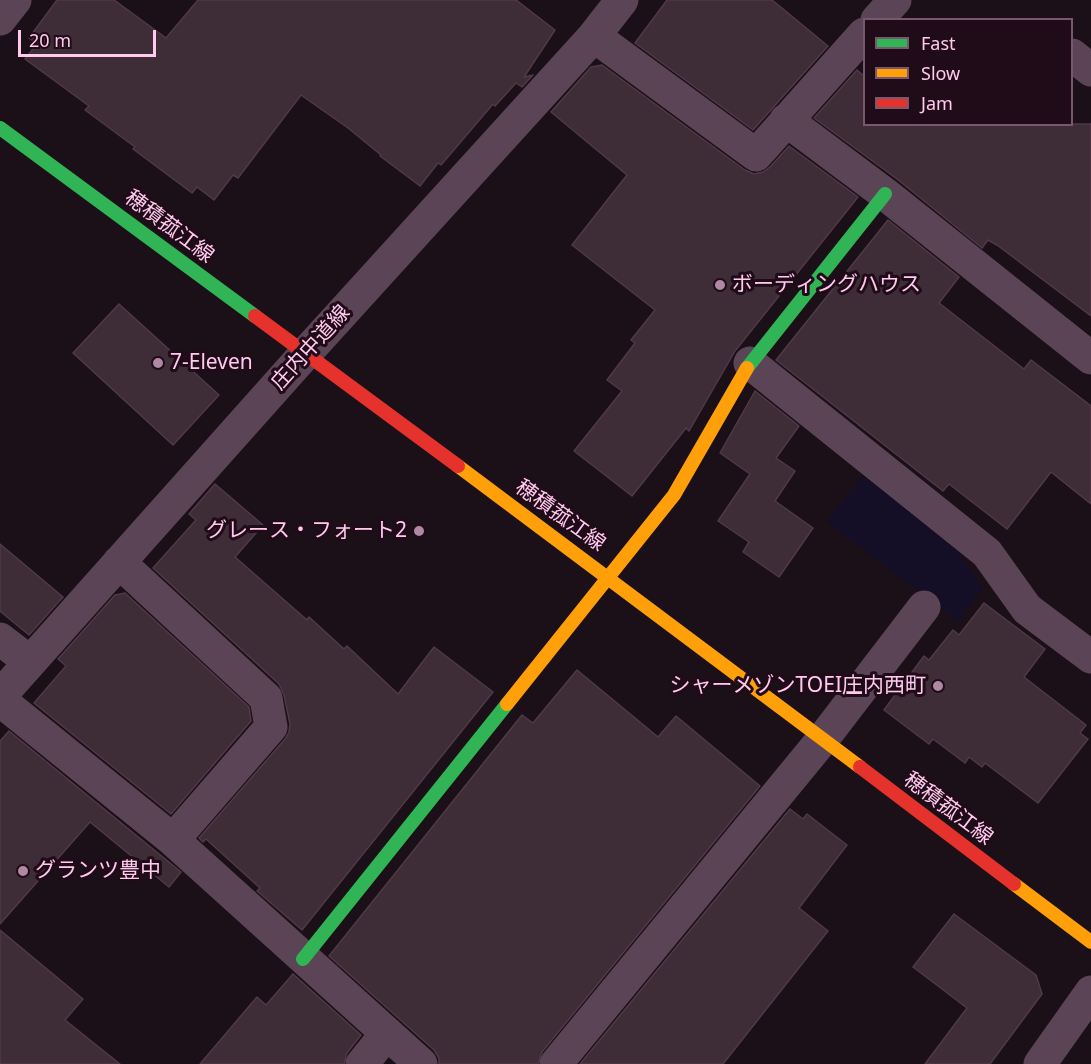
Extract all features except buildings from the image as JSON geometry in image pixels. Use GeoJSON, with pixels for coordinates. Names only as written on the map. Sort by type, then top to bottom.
{"type":"FeatureCollection","features":[{"type":"Feature","properties":{"kind":"street"},"geometry":{"type":"LineString","coordinates":[[0,19],[15,0]]}},
{"type":"Feature","properties":{"kind":"street","name":"庄内中道線"},"geometry":{"type":"LineString","coordinates":[[0,698],[305,354],[594,36],[622,0]]}},
{"type":"Feature","properties":{"kind":"street"},"geometry":{"type":"LineString","coordinates":[[879,18],[895,0]]}},
{"type":"Feature","properties":{"kind":"street"},"geometry":{"type":"LineString","coordinates":[[594,36],[756,155],[863,35]]}},
{"type":"Feature","properties":{"kind":"street"},"geometry":{"type":"LineString","coordinates":[[1073,56],[1091,70]]}},
{"type":"Feature","properties":{"kind":"street"},"geometry":{"type":"LineString","coordinates":[[786,120],[885,194],[1091,358]]}},
{"type":"Feature","properties":{"kind":"street","name":"穂積菰江線"},"geometry":{"type":"LineString","coordinates":[[0,128],[609,578],[1091,942]]}},
{"type":"Feature","properties":{"kind":"street"},"geometry":{"type":"LineString","coordinates":[[303,959],[674,495],[750,363],[885,194]]}},
{"type":"Feature","properties":{"kind":"street"},"geometry":{"type":"LineString","coordinates":[[750,363],[987,553],[1027,609],[1091,657]]}},
{"type":"Feature","properties":{"kind":"street"},"geometry":{"type":"LineString","coordinates":[[119,562],[267,698],[271,727],[173,840]]}},
{"type":"Feature","properties":{"kind":"street"},"geometry":{"type":"LineString","coordinates":[[556,1064],[822,740],[924,607]]}},
{"type":"Feature","properties":{"kind":"street"},"geometry":{"type":"LineString","coordinates":[[0,639],[30,662]]}},
{"type":"Feature","properties":{"kind":"street"},"geometry":{"type":"LineString","coordinates":[[0,698],[173,840],[421,1064]]}},
{"type":"Feature","properties":{"kind":"street"},"geometry":{"type":"LineString","coordinates":[[1040,1064],[1091,992]]}},
{"type":"Feature","properties":{"kind":"street"},"geometry":{"type":"LineString","coordinates":[[362,1064],[387,1033]]}},
{"type":"Feature","properties":{"kind":"shaded area"},"geometry":{"type":"Polygon","coordinates":[[[865,472],[943,531],[983,588],[958,621],[827,522],[865,472]]]}},
{"type":"Feature","properties":{"kind":"traffic: fast"},"geometry":{"type":"LineString","coordinates":[[0,128],[255,316]]}},
{"type":"Feature","properties":{"kind":"traffic: fast"},"geometry":{"type":"LineString","coordinates":[[747,368],[885,194]]}},
{"type":"Feature","properties":{"kind":"traffic: fast"},"geometry":{"type":"LineString","coordinates":[[303,959],[507,704]]}},
{"type":"Feature","properties":{"kind":"traffic: slow"},"geometry":{"type":"LineString","coordinates":[[507,704],[674,495],[747,368]]}},
{"type":"Feature","properties":{"kind":"traffic: slow"},"geometry":{"type":"LineString","coordinates":[[458,466],[860,767]]}},
{"type":"Feature","properties":{"kind":"traffic: slow"},"geometry":{"type":"LineString","coordinates":[[1014,884],[1091,942]]}},
{"type":"Feature","properties":{"kind":"traffic: jam"},"geometry":{"type":"LineString","coordinates":[[255,316],[458,466]]}},
{"type":"Feature","properties":{"kind":"traffic: jam"},"geometry":{"type":"LineString","coordinates":[[860,767],[1014,884]]}},
{"type":"Feature","properties":{"kind":"place","name":"ボーディングハウス"},"geometry":{"type":"Point","coordinates":[720,285]}},
{"type":"Feature","properties":{"kind":"place","name":"7-Eleven"},"geometry":{"type":"Point","coordinates":[158,363]}},
{"type":"Feature","properties":{"kind":"place","name":"グレース・フォート2"},"geometry":{"type":"Point","coordinates":[419,531]}},
{"type":"Feature","properties":{"kind":"place","name":"シャーメゾンTOEI庄内西町"},"geometry":{"type":"Point","coordinates":[938,686]}},
{"type":"Feature","properties":{"kind":"place","name":"グランツ豊中"},"geometry":{"type":"Point","coordinates":[23,871]}}]}
